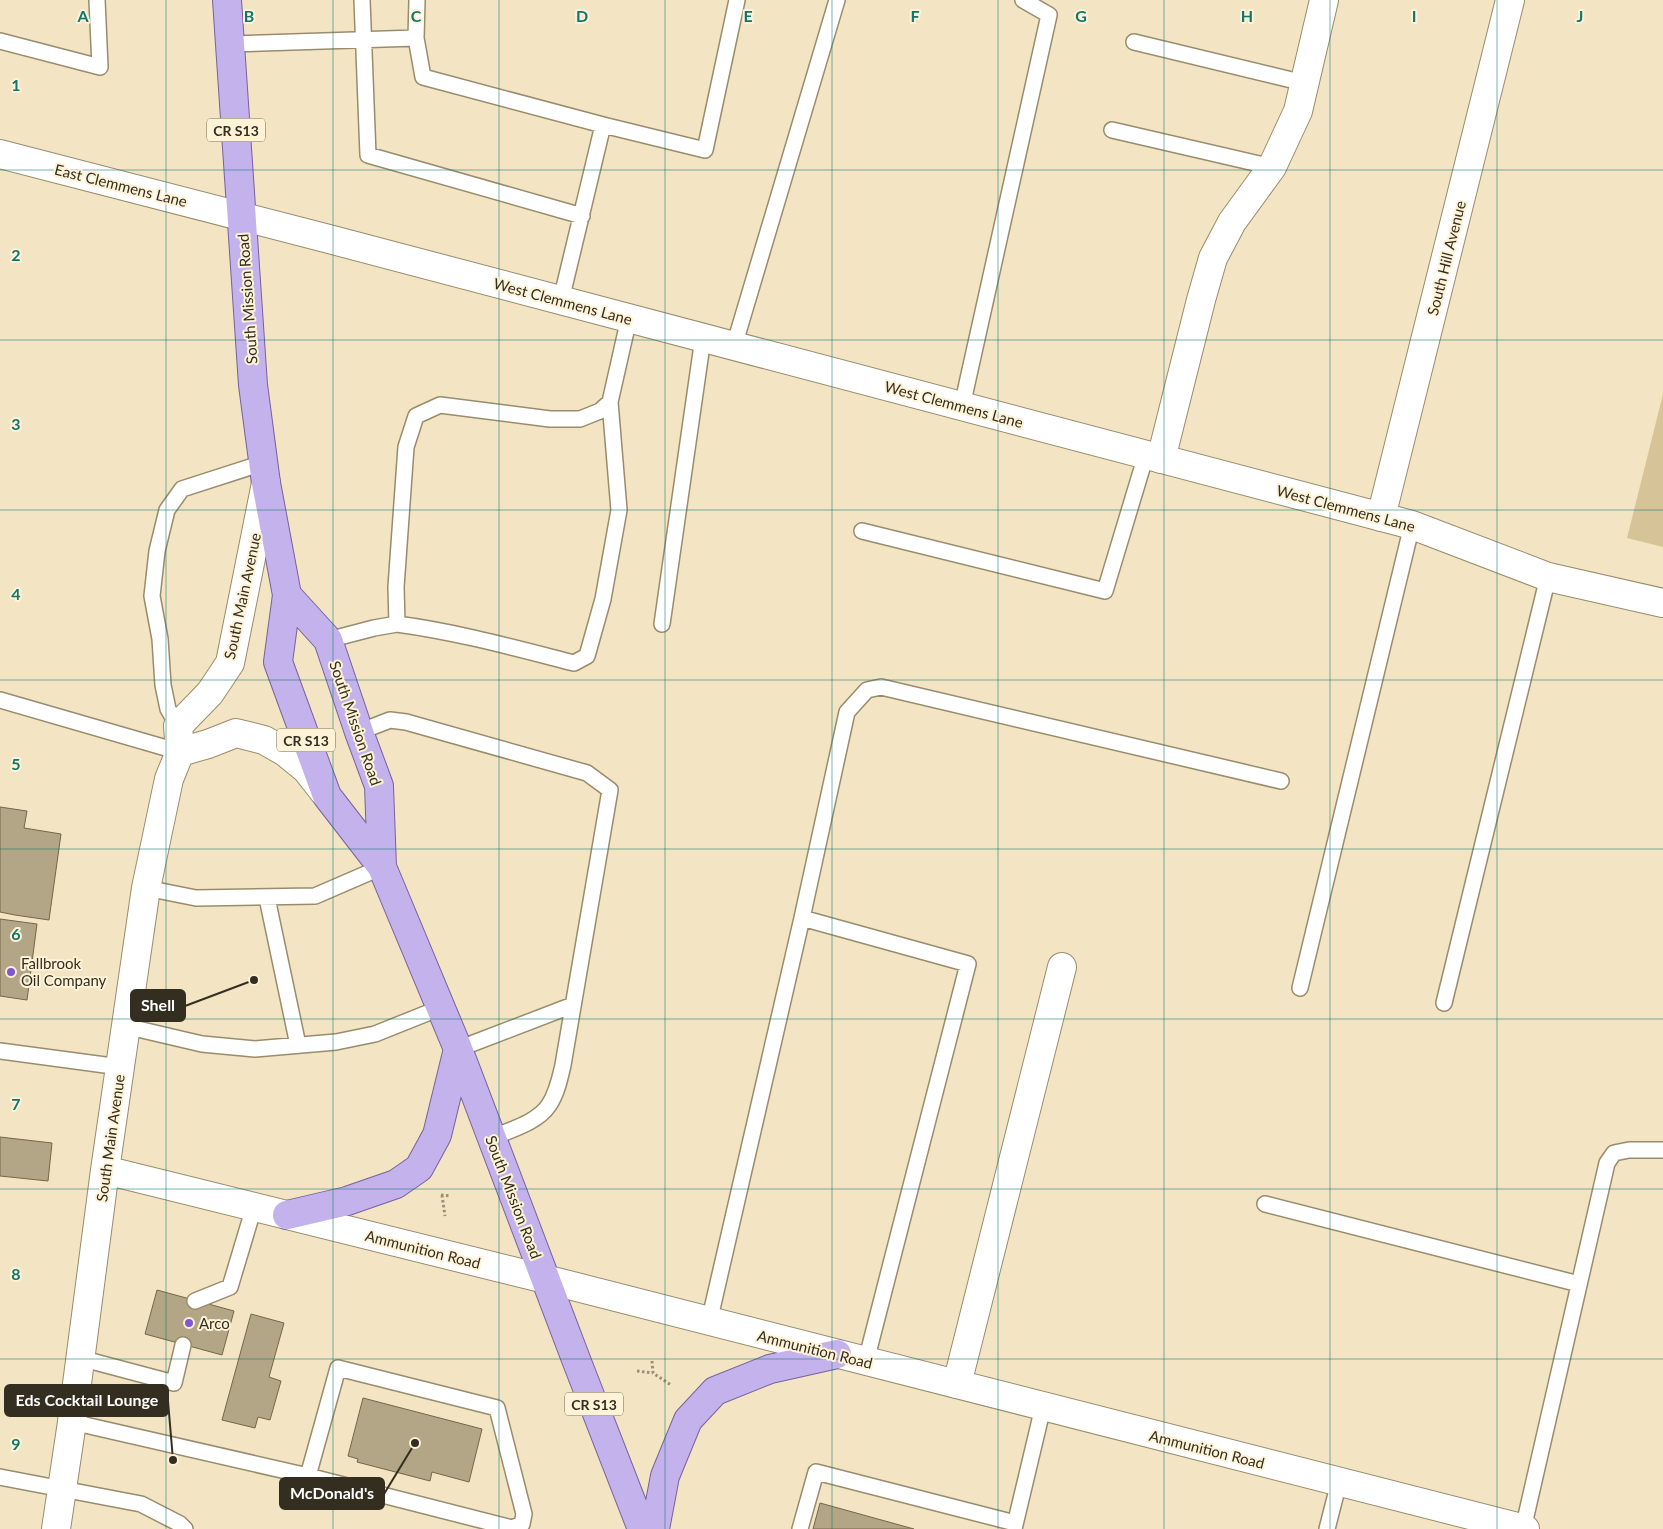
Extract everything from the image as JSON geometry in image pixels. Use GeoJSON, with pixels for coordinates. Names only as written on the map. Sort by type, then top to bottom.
{"type":"FeatureCollection","features":[{"type":"Feature","properties":{"kind":"main road","name":"South Mission Road"},"geometry":{"type":"LineString","coordinates":[[227,0],[253,385],[265,473],[287,595],[278,662],[327,796],[382,867],[458,1049],[642,1529]]}},
{"type":"Feature","properties":{"kind":"main road","name":"South Mission Road"},"geometry":{"type":"LineString","coordinates":[[287,595],[328,640],[379,786],[382,867]]}},
{"type":"Feature","properties":{"kind":"main road"},"geometry":{"type":"LineString","coordinates":[[287,1215],[346,1201],[396,1184],[419,1168],[437,1135],[458,1049]]}},
{"type":"Feature","properties":{"kind":"main road"},"geometry":{"type":"LineString","coordinates":[[655,1529],[665,1476],[688,1420],[715,1391],[770,1369],[837,1354]]}},
{"type":"Feature","properties":{"kind":"street"},"geometry":{"type":"LineString","coordinates":[[1154,457],[1213,258],[1232,222],[1272,167],[1298,110],[1324,0]]}},
{"type":"Feature","properties":{"kind":"street","name":"South Hill Avenue"},"geometry":{"type":"LineString","coordinates":[[1381,517],[1510,0]]}},
{"type":"Feature","properties":{"kind":"street","name":"East Clemmens Lane"},"geometry":{"type":"LineString","coordinates":[[0,154],[242,216]]}},
{"type":"Feature","properties":{"kind":"street","name":"West Clemmens Lane"},"geometry":{"type":"LineString","coordinates":[[242,216],[1412,525],[1548,577],[1663,603]]}},
{"type":"Feature","properties":{"kind":"street","name":"South Main Avenue"},"geometry":{"type":"LineString","coordinates":[[56,1529],[125,1026],[146,888],[179,739],[230,663],[265,473]]}},
{"type":"Feature","properties":{"kind":"street"},"geometry":{"type":"LineString","coordinates":[[179,739],[208,744],[236,733],[264,740],[285,752],[306,769],[327,796]]}},
{"type":"Feature","properties":{"kind":"street"},"geometry":{"type":"LineString","coordinates":[[957,1384],[1062,967]]}},
{"type":"Feature","properties":{"kind":"street","name":"Ammunition Road"},"geometry":{"type":"LineString","coordinates":[[105,1170],[545,1279],[1524,1529]]}},
{"type":"Feature","properties":{"kind":"lane"},"geometry":{"type":"LineString","coordinates":[[0,41],[100,67],[97,0]]}},
{"type":"Feature","properties":{"kind":"lane"},"geometry":{"type":"LineString","coordinates":[[362,0],[368,155],[582,216]]}},
{"type":"Feature","properties":{"kind":"lane"},"geometry":{"type":"LineString","coordinates":[[417,0],[416,38],[423,77],[705,150],[737,0]]}},
{"type":"Feature","properties":{"kind":"lane"},"geometry":{"type":"LineString","coordinates":[[734,346],[837,0]]}},
{"type":"Feature","properties":{"kind":"lane"},"geometry":{"type":"LineString","coordinates":[[962,406],[1049,15],[1023,0]]}},
{"type":"Feature","properties":{"kind":"lane"},"geometry":{"type":"LineString","coordinates":[[230,44],[416,38]]}},
{"type":"Feature","properties":{"kind":"lane"},"geometry":{"type":"LineString","coordinates":[[1134,42],[1304,83]]}},
{"type":"Feature","properties":{"kind":"lane"},"geometry":{"type":"LineString","coordinates":[[561,300],[603,125]]}},
{"type":"Feature","properties":{"kind":"lane"},"geometry":{"type":"LineString","coordinates":[[1112,130],[1272,167]]}},
{"type":"Feature","properties":{"kind":"lane"},"geometry":{"type":"LineString","coordinates":[[328,640],[397,624],[489,641],[574,663],[588,656],[603,599],[619,510],[610,402],[629,318]]}},
{"type":"Feature","properties":{"kind":"lane"},"geometry":{"type":"LineString","coordinates":[[662,624],[704,338]]}},
{"type":"Feature","properties":{"kind":"lane"},"geometry":{"type":"LineString","coordinates":[[397,624],[396,587],[406,447],[416,416],[440,405],[550,419],[580,419],[600,411],[610,402]]}},
{"type":"Feature","properties":{"kind":"lane"},"geometry":{"type":"LineString","coordinates":[[862,531],[1105,591],[1154,457]]}},
{"type":"Feature","properties":{"kind":"lane"},"geometry":{"type":"LineString","coordinates":[[179,739],[168,709],[163,685],[160,639],[152,596],[157,551],[167,510],[182,489],[265,473]]}},
{"type":"Feature","properties":{"kind":"lane"},"geometry":{"type":"LineString","coordinates":[[1300,988],[1412,525]]}},
{"type":"Feature","properties":{"kind":"lane"},"geometry":{"type":"LineString","coordinates":[[1444,1003],[1548,577]]}},
{"type":"Feature","properties":{"kind":"lane"},"geometry":{"type":"LineString","coordinates":[[709,1322],[802,918],[847,712],[867,690],[881,687],[1281,781]]}},
{"type":"Feature","properties":{"kind":"lane"},"geometry":{"type":"LineString","coordinates":[[0,700],[179,739]]}},
{"type":"Feature","properties":{"kind":"lane"},"geometry":{"type":"LineString","coordinates":[[359,732],[390,720],[406,722],[587,773],[610,790],[564,1065],[556,1092],[548,1107],[532,1121],[491,1138]]}},
{"type":"Feature","properties":{"kind":"lane"},"geometry":{"type":"LineString","coordinates":[[146,888],[196,898],[315,896],[382,867]]}},
{"type":"Feature","properties":{"kind":"lane"},"geometry":{"type":"LineString","coordinates":[[267,898],[298,1045]]}},
{"type":"Feature","properties":{"kind":"lane"},"geometry":{"type":"LineString","coordinates":[[802,918],[968,964],[866,1362]]}},
{"type":"Feature","properties":{"kind":"lane"},"geometry":{"type":"LineString","coordinates":[[458,1049],[573,1005]]}},
{"type":"Feature","properties":{"kind":"lane"},"geometry":{"type":"LineString","coordinates":[[125,1026],[202,1044],[254,1049],[336,1042],[375,1034],[440,1008]]}},
{"type":"Feature","properties":{"kind":"lane"},"geometry":{"type":"LineString","coordinates":[[0,1051],[120,1067]]}},
{"type":"Feature","properties":{"kind":"lane"},"geometry":{"type":"LineString","coordinates":[[1524,1529],[1606,1163],[1614,1153],[1629,1150],[1663,1150]]}},
{"type":"Feature","properties":{"kind":"lane"},"geometry":{"type":"LineString","coordinates":[[1265,1204],[1579,1284]]}},
{"type":"Feature","properties":{"kind":"lane"},"geometry":{"type":"LineString","coordinates":[[195,1301],[230,1287],[254,1207]]}},
{"type":"Feature","properties":{"kind":"lane"},"geometry":{"type":"LineString","coordinates":[[80,1358],[174,1383],[183,1345]]}},
{"type":"Feature","properties":{"kind":"lane"},"geometry":{"type":"LineString","coordinates":[[72,1422],[308,1476],[512,1528],[522,1524],[524,1514],[496,1408],[338,1368],[308,1476]]}},
{"type":"Feature","properties":{"kind":"lane"},"geometry":{"type":"LineString","coordinates":[[800,1529],[816,1472],[1014,1526],[1043,1407]]}},
{"type":"Feature","properties":{"kind":"lane"},"geometry":{"type":"LineString","coordinates":[[0,1477],[141,1504],[180,1524],[185,1529]]}},
{"type":"Feature","properties":{"kind":"lane"},"geometry":{"type":"LineString","coordinates":[[1327,1529],[1339,1482]]}},
{"type":"Feature","properties":{"kind":"path"},"geometry":{"type":"LineString","coordinates":[[436,1194],[450,1196]]}},
{"type":"Feature","properties":{"kind":"path"},"geometry":{"type":"LineString","coordinates":[[442,1195],[445,1216]]}},
{"type":"Feature","properties":{"kind":"path"},"geometry":{"type":"LineString","coordinates":[[652,1361],[654,1373]]}},
{"type":"Feature","properties":{"kind":"path"},"geometry":{"type":"LineString","coordinates":[[637,1372],[654,1373],[671,1385]]}},
{"type":"Feature","properties":{"kind":"shaded area"},"geometry":{"type":"Polygon","coordinates":[[[1663,394],[1663,547],[1627,538],[1663,394]]]}},
{"type":"Feature","properties":{"kind":"building"},"geometry":{"type":"Polygon","coordinates":[[[0,807],[27,811],[24,828],[61,834],[49,920],[0,912],[0,807]]]}},
{"type":"Feature","properties":{"kind":"building"},"geometry":{"type":"Polygon","coordinates":[[[0,919],[37,924],[27,1000],[0,996],[0,919]]]}},
{"type":"Feature","properties":{"kind":"building"},"geometry":{"type":"Polygon","coordinates":[[[0,1137],[52,1143],[48,1181],[0,1176],[0,1137]]]}},
{"type":"Feature","properties":{"kind":"building","name":"Arco"},"geometry":{"type":"Polygon","coordinates":[[[157,1290],[234,1311],[222,1355],[145,1334],[157,1290]]]}},
{"type":"Feature","properties":{"kind":"building"},"geometry":{"type":"Polygon","coordinates":[[[251,1314],[284,1323],[269,1377],[281,1381],[270,1420],[258,1417],[255,1428],[222,1420],[251,1314]]]}},
{"type":"Feature","properties":{"kind":"building"},"geometry":{"type":"Polygon","coordinates":[[[363,1398],[482,1429],[469,1482],[432,1472],[430,1481],[357,1462],[358,1459],[348,1456],[363,1398]]]}},
{"type":"Feature","properties":{"kind":"building"},"geometry":{"type":"Polygon","coordinates":[[[820,1503],[914,1529],[813,1529],[820,1503]]]}},
{"type":"Feature","properties":{"kind":"place","name":"Fallbrook Oil Company"},"geometry":{"type":"Point","coordinates":[11,972]}},
{"type":"Feature","properties":{"kind":"place","name":"Shell"},"geometry":{"type":"Point","coordinates":[254,980]}},
{"type":"Feature","properties":{"kind":"place","name":"Arco"},"geometry":{"type":"Point","coordinates":[189,1323]}},
{"type":"Feature","properties":{"kind":"place","name":"McDonald's"},"geometry":{"type":"Point","coordinates":[415,1443]}},
{"type":"Feature","properties":{"kind":"place","name":"Eds Cocktail Lounge"},"geometry":{"type":"Point","coordinates":[173,1460]}}]}
